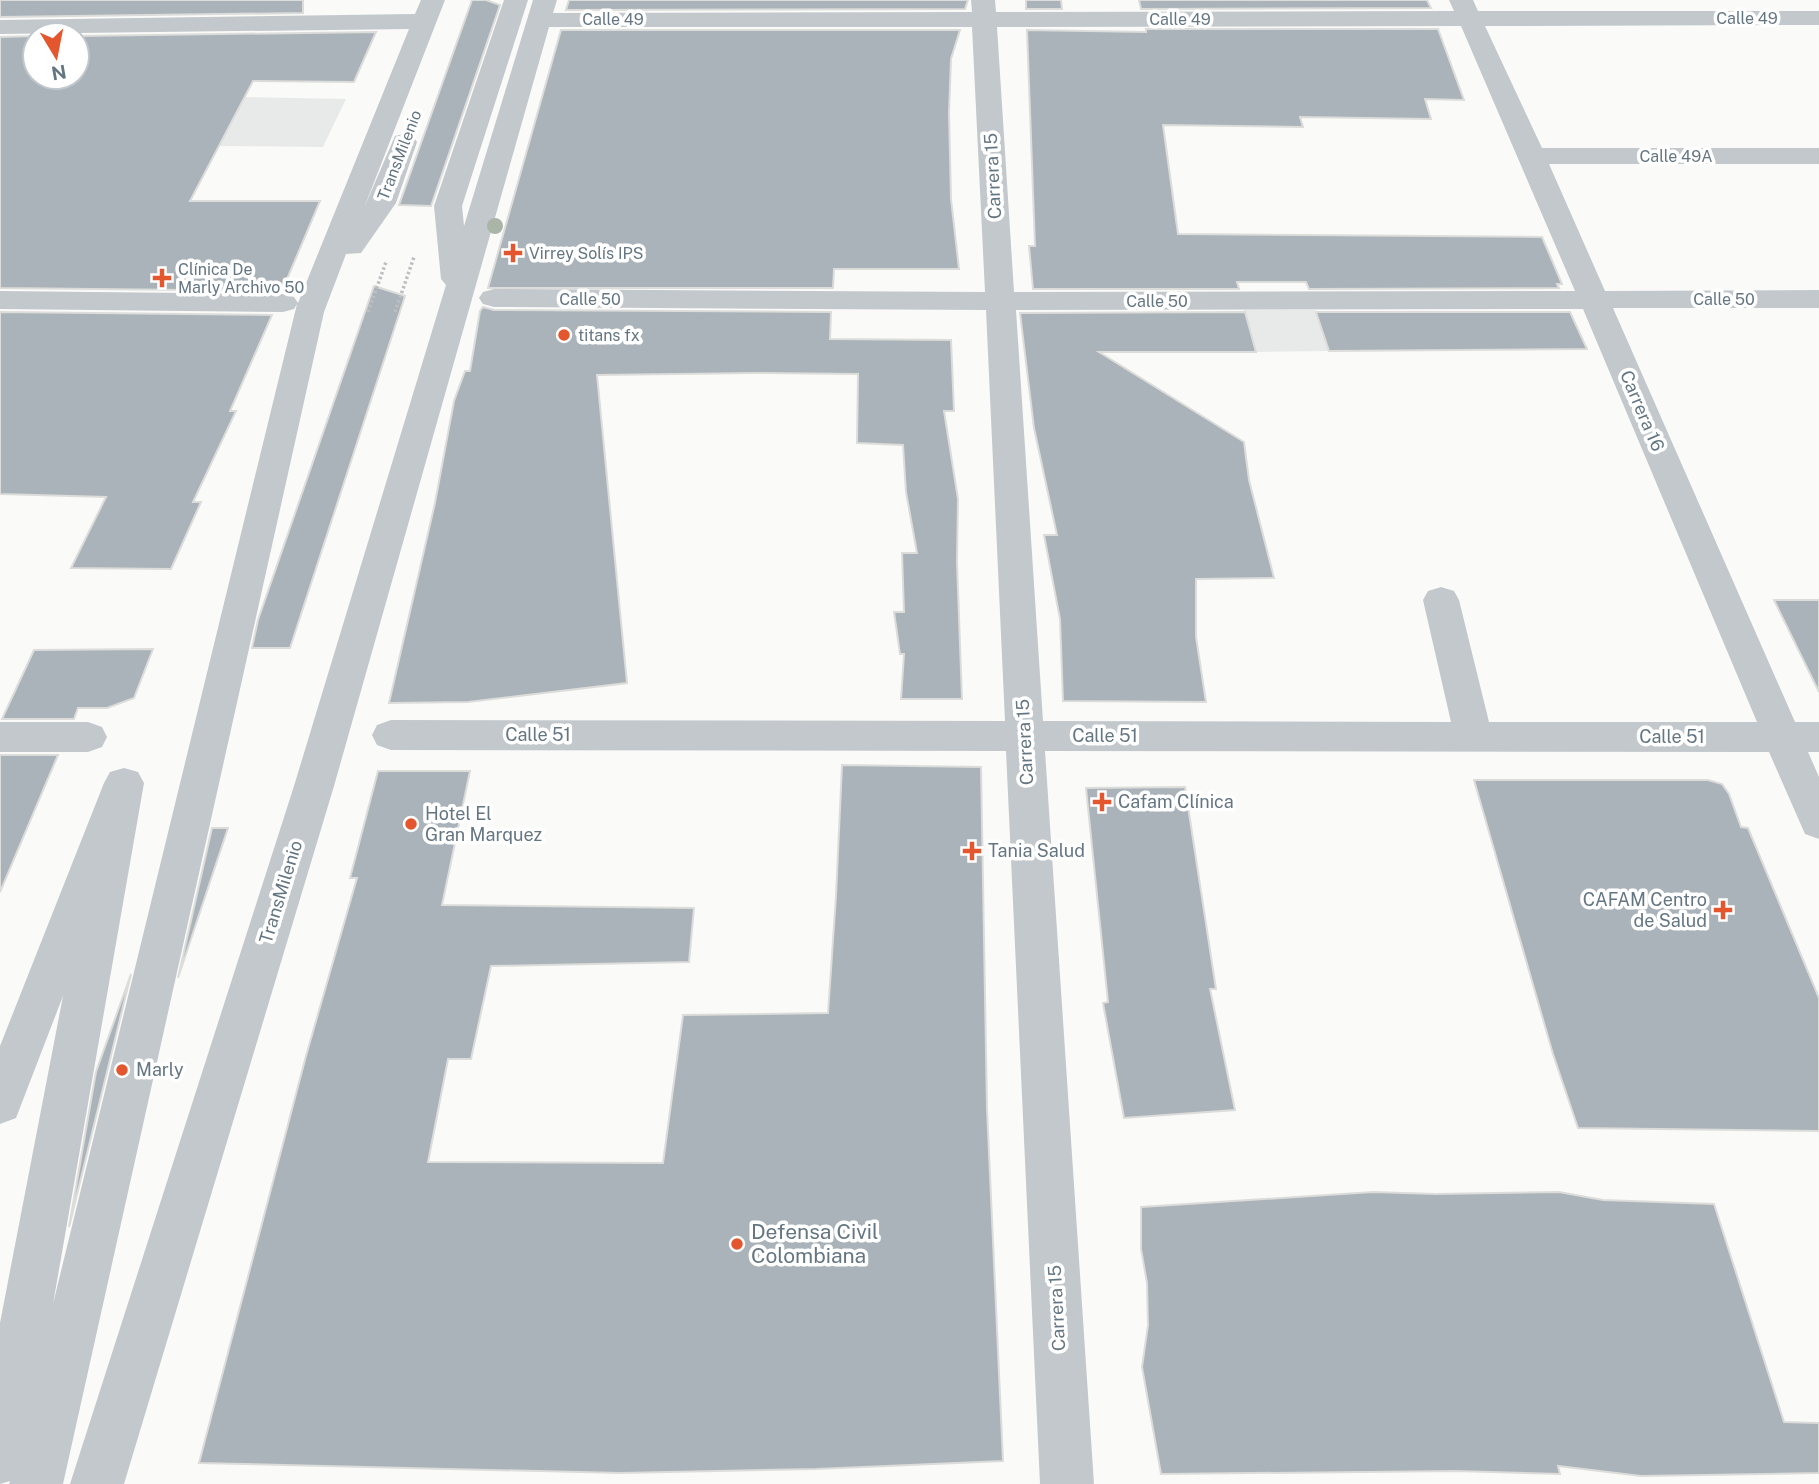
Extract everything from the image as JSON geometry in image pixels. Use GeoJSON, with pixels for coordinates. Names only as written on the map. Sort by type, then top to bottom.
{"type":"FeatureCollection","features":[{"type":"Feature","properties":{"kind":"street"},"geometry":{"type":"LineString","coordinates":[[248,24],[260,1],[317,0]]}},
{"type":"Feature","properties":{"kind":"street","name":"TransMilenio"},"geometry":{"type":"LineString","coordinates":[[299,300],[382,203],[456,0]]}},
{"type":"Feature","properties":{"kind":"street","name":"TransMilenio"},"geometry":{"type":"LineString","coordinates":[[97,1484],[311,798],[476,299],[534,7]]}},
{"type":"Feature","properties":{"kind":"street","name":"Calle 49"},"geometry":{"type":"LineString","coordinates":[[534,7],[984,10],[1685,9],[1819,18]]}},
{"type":"Feature","properties":{"kind":"street","name":"Carrera 16"},"geometry":{"type":"LineString","coordinates":[[1466,9],[1819,823]]}},
{"type":"Feature","properties":{"kind":"street","name":"Carrera 15"},"geometry":{"type":"LineString","coordinates":[[984,10],[1067,1484]]}},
{"type":"Feature","properties":{"kind":"street"},"geometry":{"type":"LineString","coordinates":[[0,27],[248,24],[375,11],[429,11]]}},
{"type":"Feature","properties":{"kind":"street","name":"TransMilenio"},"geometry":{"type":"LineString","coordinates":[[299,300],[429,11]]}},
{"type":"Feature","properties":{"kind":"street","name":"Calle 49A"},"geometry":{"type":"LineString","coordinates":[[1532,156],[1819,156]]}},
{"type":"Feature","properties":{"kind":"street","name":"Calle 50"},"geometry":{"type":"LineString","coordinates":[[476,299],[1819,299]]}},
{"type":"Feature","properties":{"kind":"street"},"geometry":{"type":"LineString","coordinates":[[0,300],[299,300]]}},
{"type":"Feature","properties":{"kind":"street","name":"TransMilenio"},"geometry":{"type":"LineString","coordinates":[[36,1484],[309,312],[299,300]]}},
{"type":"Feature","properties":{"kind":"street"},"geometry":{"type":"LineString","coordinates":[[1441,600],[1473,736]]}},
{"type":"Feature","properties":{"kind":"street","name":"Calle 51"},"geometry":{"type":"LineString","coordinates":[[391,735],[1819,737]]}},
{"type":"Feature","properties":{"kind":"street"},"geometry":{"type":"LineString","coordinates":[[0,737],[88,737]]}},
{"type":"Feature","properties":{"kind":"street"},"geometry":{"type":"LineString","coordinates":[[0,1103],[124,783],[0,1459]]}},
{"type":"Feature","properties":{"kind":"shaded area"},"geometry":{"type":"Polygon","coordinates":[[[244,97],[346,99],[323,147],[219,146],[244,97]]]}},
{"type":"Feature","properties":{"kind":"shaded area"},"geometry":{"type":"Polygon","coordinates":[[[1244,310],[1315,310],[1329,351],[1256,352],[1244,310]]]}},
{"type":"Feature","properties":{"kind":"building"},"geometry":{"type":"Polygon","coordinates":[[[0,0],[303,0],[303,13],[0,17],[0,0]]]}},
{"type":"Feature","properties":{"kind":"building"},"geometry":{"type":"Polygon","coordinates":[[[472,0],[486,0],[500,5],[431,206],[399,205],[472,0]]]}},
{"type":"Feature","properties":{"kind":"building"},"geometry":{"type":"Polygon","coordinates":[[[569,0],[968,0],[965,9],[566,10],[569,0]]]}},
{"type":"Feature","properties":{"kind":"building"},"geometry":{"type":"Polygon","coordinates":[[[1026,0],[1061,0],[1062,9],[1026,9],[1026,0]]]}},
{"type":"Feature","properties":{"kind":"building"},"geometry":{"type":"Polygon","coordinates":[[[1139,0],[1427,0],[1431,8],[1141,9],[1139,0]]]}},
{"type":"Feature","properties":{"kind":"building"},"geometry":{"type":"Polygon","coordinates":[[[1146,29],[1438,29],[1464,100],[1425,99],[1431,119],[1300,117],[1303,127],[1163,125],[1178,234],[1542,237],[1562,284],[1557,284],[1559,288],[1309,289],[1306,282],[1237,282],[1239,289],[1033,289],[1029,246],[1035,246],[1027,30],[1146,32],[1146,29]]]}},
{"type":"Feature","properties":{"kind":"building"},"geometry":{"type":"Polygon","coordinates":[[[561,30],[960,30],[951,59],[949,113],[951,199],[959,269],[834,269],[833,288],[488,288],[561,30]]]}},
{"type":"Feature","properties":{"kind":"building"},"geometry":{"type":"Polygon","coordinates":[[[376,32],[354,82],[253,81],[190,201],[320,201],[282,291],[0,288],[0,37],[21,36],[21,91],[91,91],[91,36],[376,32]]]}},
{"type":"Feature","properties":{"kind":"building"},"geometry":{"type":"Polygon","coordinates":[[[374,286],[405,296],[290,648],[252,648],[258,620],[374,286]]]}},
{"type":"Feature","properties":{"kind":"building"},"geometry":{"type":"Polygon","coordinates":[[[483,307],[494,310],[831,312],[830,339],[951,340],[954,411],[944,411],[958,499],[957,562],[962,699],[901,699],[904,654],[900,654],[894,612],[904,612],[902,553],[917,553],[906,492],[903,445],[857,443],[858,374],[755,373],[597,375],[627,683],[468,702],[389,703],[435,503],[454,401],[465,371],[470,371],[480,311],[483,307]]]}},
{"type":"Feature","properties":{"kind":"building"},"geometry":{"type":"Polygon","coordinates":[[[0,312],[272,315],[230,411],[236,411],[193,502],[201,502],[171,569],[71,568],[106,497],[0,494],[0,312]]]}},
{"type":"Feature","properties":{"kind":"building"},"geometry":{"type":"Polygon","coordinates":[[[1245,312],[1256,352],[1099,352],[1244,442],[1249,480],[1274,578],[1196,579],[1196,637],[1206,702],[1063,701],[1060,619],[1044,535],[1057,535],[1034,428],[1020,313],[1245,312]]]}},
{"type":"Feature","properties":{"kind":"building"},"geometry":{"type":"Polygon","coordinates":[[[1316,312],[1570,312],[1587,349],[1329,351],[1316,312]]]}},
{"type":"Feature","properties":{"kind":"building"},"geometry":{"type":"Polygon","coordinates":[[[1774,600],[1819,600],[1819,692],[1774,600]]]}},
{"type":"Feature","properties":{"kind":"building"},"geometry":{"type":"Polygon","coordinates":[[[153,649],[134,698],[107,708],[78,708],[74,719],[2,719],[34,650],[153,649]]]}},
{"type":"Feature","properties":{"kind":"building"},"geometry":{"type":"Polygon","coordinates":[[[0,755],[58,755],[0,892],[0,755]]]}},
{"type":"Feature","properties":{"kind":"building"},"geometry":{"type":"Polygon","coordinates":[[[842,765],[981,767],[987,1109],[1003,1461],[816,1469],[620,1473],[199,1463],[306,1056],[357,878],[350,878],[378,771],[470,771],[442,905],[694,908],[689,962],[491,966],[471,1059],[448,1059],[428,1162],[663,1163],[683,1015],[828,1013],[842,765]]]}},
{"type":"Feature","properties":{"kind":"building"},"geometry":{"type":"Polygon","coordinates":[[[1474,780],[1708,780],[1722,784],[1729,794],[1741,827],[1748,828],[1819,998],[1819,1131],[1578,1128],[1553,1054],[1474,780]]]}},
{"type":"Feature","properties":{"kind":"building"},"geometry":{"type":"Polygon","coordinates":[[[1185,787],[1216,989],[1210,989],[1235,1110],[1124,1118],[1103,1003],[1108,1002],[1086,788],[1185,787]]]}},
{"type":"Feature","properties":{"kind":"building"},"geometry":{"type":"Polygon","coordinates":[[[212,828],[228,828],[178,978],[212,828]]]}},
{"type":"Feature","properties":{"kind":"building"},"geometry":{"type":"Polygon","coordinates":[[[131,974],[69,1227],[96,1072],[131,974]]]}},
{"type":"Feature","properties":{"kind":"building"},"geometry":{"type":"Polygon","coordinates":[[[1373,1192],[1559,1192],[1603,1200],[1714,1204],[1784,1422],[1819,1423],[1819,1473],[1641,1476],[1558,1466],[1560,1474],[1456,1471],[1161,1474],[1142,1367],[1148,1325],[1147,1283],[1141,1249],[1141,1207],[1373,1192]]]}},
{"type":"Feature","properties":{"kind":"place","name":"Virrey Solís IPS"},"geometry":{"type":"Point","coordinates":[513,253]}},
{"type":"Feature","properties":{"kind":"place","name":"Clínica De Marly Archivo 50"},"geometry":{"type":"Point","coordinates":[162,278]}},
{"type":"Feature","properties":{"kind":"place","name":"titans fx"},"geometry":{"type":"Point","coordinates":[564,335]}},
{"type":"Feature","properties":{"kind":"place","name":"Cafam Clínica"},"geometry":{"type":"Point","coordinates":[1102,802]}},
{"type":"Feature","properties":{"kind":"place","name":"Hotel El Gran Marquez"},"geometry":{"type":"Point","coordinates":[411,824]}},
{"type":"Feature","properties":{"kind":"place","name":"Tania Salud"},"geometry":{"type":"Point","coordinates":[972,851]}},
{"type":"Feature","properties":{"kind":"place","name":"CAFAM Centro de Salud"},"geometry":{"type":"Point","coordinates":[1723,910]}},
{"type":"Feature","properties":{"kind":"place","name":"Marly"},"geometry":{"type":"Point","coordinates":[122,1070]}},
{"type":"Feature","properties":{"kind":"place","name":"Defensa Civil Colombiana"},"geometry":{"type":"Point","coordinates":[737,1244]}}]}
